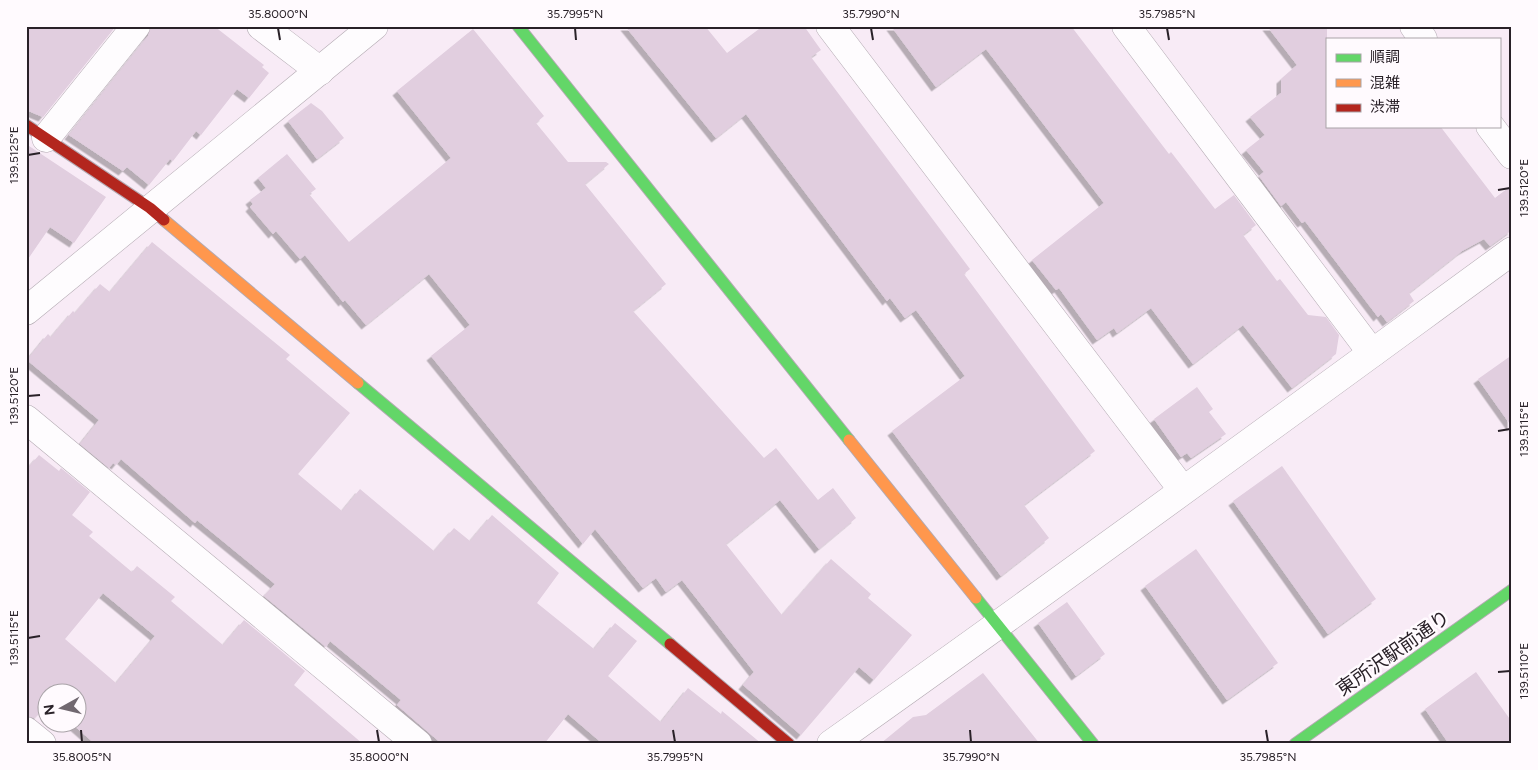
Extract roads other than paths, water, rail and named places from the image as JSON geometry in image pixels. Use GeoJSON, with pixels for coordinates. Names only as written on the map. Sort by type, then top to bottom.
{"type":"FeatureCollection","features":[{"type":"Feature","properties":{"kind":"street"},"geometry":{"type":"LineString","coordinates":[[136,26],[36,132],[150,208],[789,744]]}},
{"type":"Feature","properties":{"kind":"street"},"geometry":{"type":"LineString","coordinates":[[261,26],[320,71]]}},
{"type":"Feature","properties":{"kind":"street"},"geometry":{"type":"LineString","coordinates":[[26,311],[374,26]]}},
{"type":"Feature","properties":{"kind":"street"},"geometry":{"type":"LineString","coordinates":[[518,26],[997,627],[1093,744]]}},
{"type":"Feature","properties":{"kind":"street"},"geometry":{"type":"LineString","coordinates":[[830,26],[1182,490]]}},
{"type":"Feature","properties":{"kind":"street"},"geometry":{"type":"LineString","coordinates":[[1126,26],[1372,353]]}},
{"type":"Feature","properties":{"kind":"street"},"geometry":{"type":"LineString","coordinates":[[1414,26],[1422,38]]}},
{"type":"Feature","properties":{"kind":"street"},"geometry":{"type":"LineString","coordinates":[[1492,128],[1512,155]]}},
{"type":"Feature","properties":{"kind":"street"},"geometry":{"type":"LineString","coordinates":[[831,744],[997,627],[1182,490],[1512,251]]}},
{"type":"Feature","properties":{"kind":"street"},"geometry":{"type":"LineString","coordinates":[[26,420],[414,743]]}},
{"type":"Feature","properties":{"kind":"street","name":"東所沢駅前通り"},"geometry":{"type":"LineString","coordinates":[[1295,744],[1512,590]]}},
{"type":"Feature","properties":{"kind":"street"},"geometry":{"type":"LineString","coordinates":[[26,731],[42,744]]}}]}
